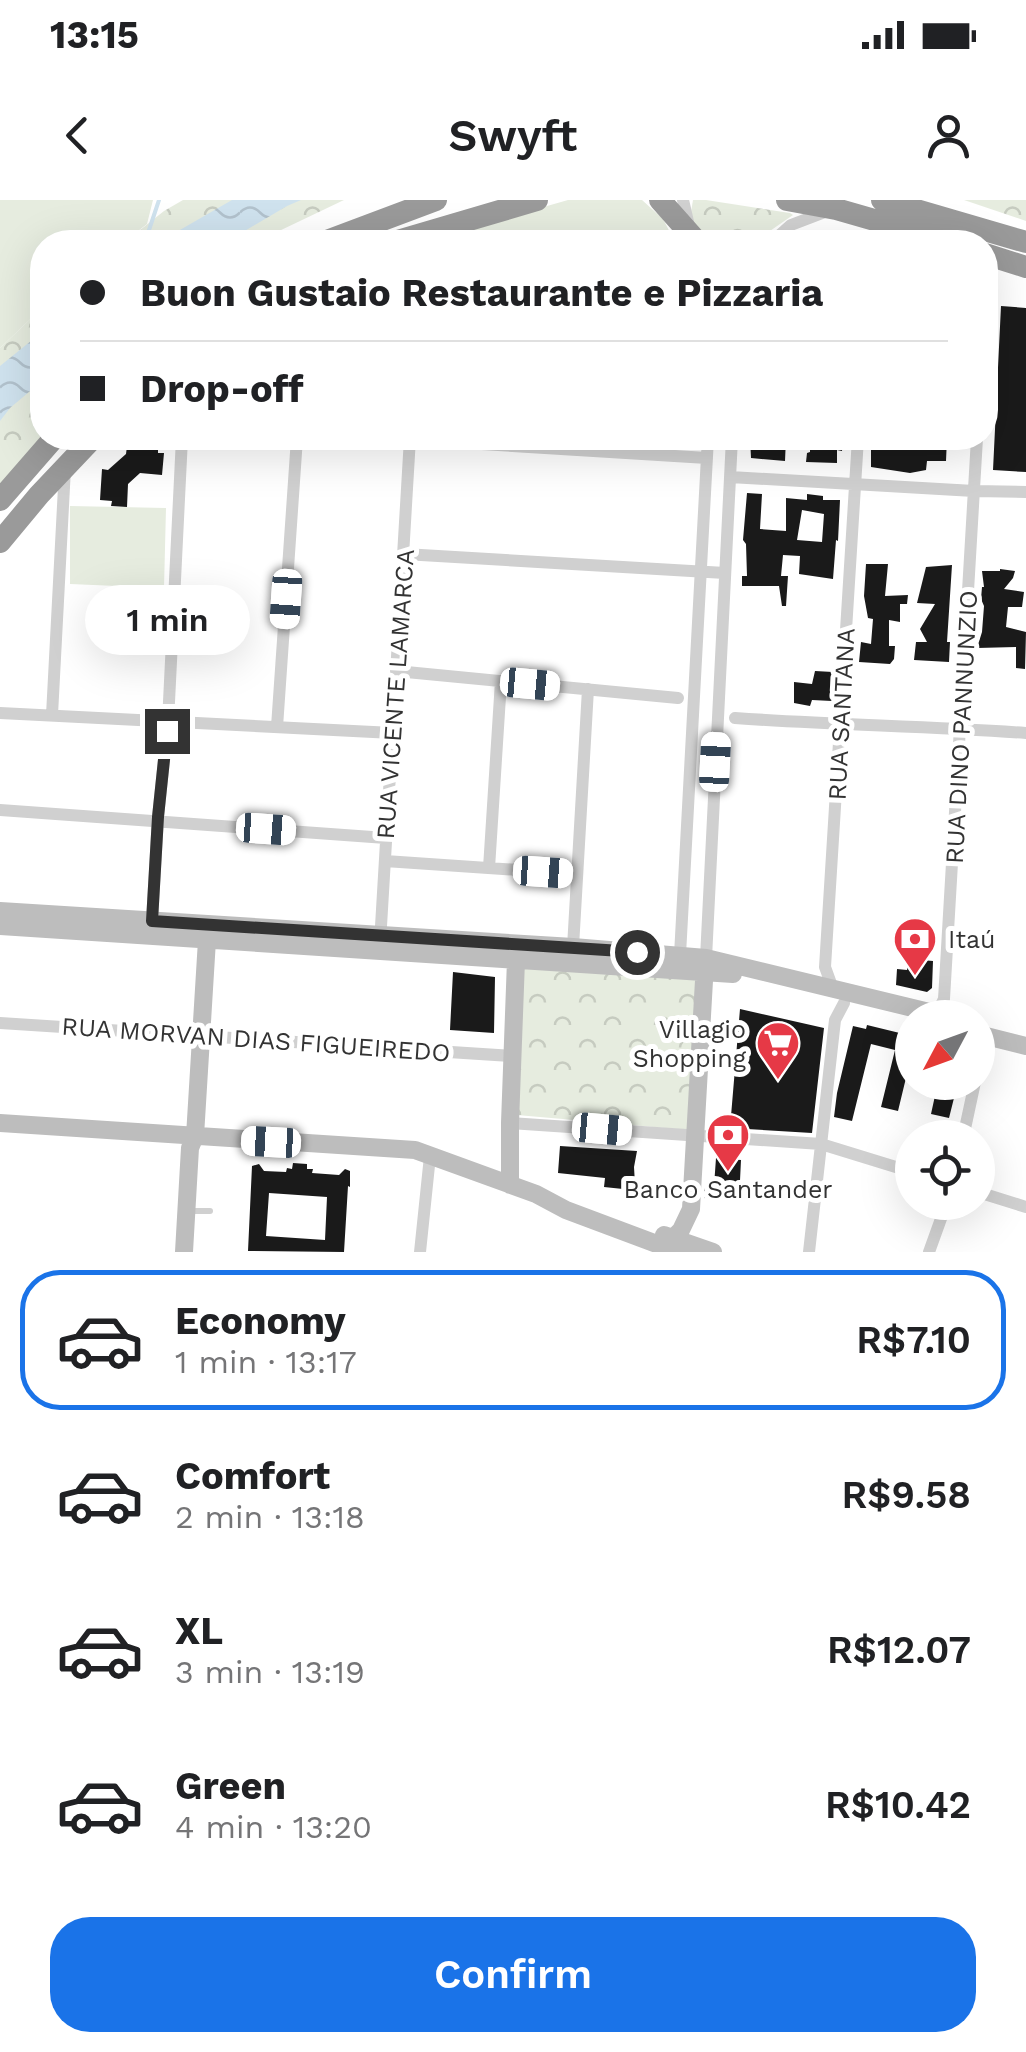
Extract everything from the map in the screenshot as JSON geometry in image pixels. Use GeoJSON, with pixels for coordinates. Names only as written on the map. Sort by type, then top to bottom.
{"type":"FeatureCollection","features":[{"type":"Feature","properties":{"kind":"highway"},"geometry":{"type":"LineString","coordinates":[[356,230],[436,200]]}},
{"type":"Feature","properties":{"kind":"highway"},"geometry":{"type":"LineString","coordinates":[[451,230],[537,200]]}},
{"type":"Feature","properties":{"kind":"highway"},"geometry":{"type":"LineString","coordinates":[[660,200],[687,230]]}},
{"type":"Feature","properties":{"kind":"highway"},"geometry":{"type":"LineString","coordinates":[[787,200],[836,209],[886,211],[972,230]]}},
{"type":"Feature","properties":{"kind":"highway"},"geometry":{"type":"LineString","coordinates":[[886,211],[925,230]]}},
{"type":"Feature","properties":{"kind":"highway"},"geometry":{"type":"LineString","coordinates":[[998,236],[1026,242]]}},
{"type":"Feature","properties":{"kind":"highway"},"geometry":{"type":"LineString","coordinates":[[998,258],[1026,267]]}},
{"type":"Feature","properties":{"kind":"highway"},"geometry":{"type":"LineString","coordinates":[[0,500],[44,450]]}},
{"type":"Feature","properties":{"kind":"highway"},"geometry":{"type":"LineString","coordinates":[[0,542],[82,450]]}},
{"type":"Feature","properties":{"kind":"main road"},"geometry":{"type":"LineString","coordinates":[[0,912],[152,921],[205,932]]}},
{"type":"Feature","properties":{"kind":"main road"},"geometry":{"type":"LineString","coordinates":[[0,926],[205,932],[705,965]]}},
{"type":"Feature","properties":{"kind":"main road"},"geometry":{"type":"LineString","coordinates":[[184,1252],[202,1034],[205,932]]}},
{"type":"Feature","properties":{"kind":"main road"},"geometry":{"type":"LineString","coordinates":[[521,952],[573,947],[680,955],[705,965],[895,1006]]}},
{"type":"Feature","properties":{"kind":"main road"},"geometry":{"type":"LineString","coordinates":[[510,1185],[512,1056],[521,952]]}},
{"type":"Feature","properties":{"kind":"main road"},"geometry":{"type":"LineString","coordinates":[[705,965],[691,1208],[692,1232],[715,1252]]}},
{"type":"Feature","properties":{"kind":"main road"},"geometry":{"type":"LineString","coordinates":[[838,996],[895,1014]]}},
{"type":"Feature","properties":{"kind":"main road"},"geometry":{"type":"LineString","coordinates":[[995,1027],[1026,1034]]}},
{"type":"Feature","properties":{"kind":"main road"},"geometry":{"type":"LineString","coordinates":[[995,1038],[1026,1046]]}},
{"type":"Feature","properties":{"kind":"main road"},"geometry":{"type":"LineString","coordinates":[[0,1123],[415,1150],[536,1194],[574,1214],[706,1252]]}},
{"type":"Feature","properties":{"kind":"main road"},"geometry":{"type":"LineString","coordinates":[[477,1173],[494,1162],[502,1150],[510,1123]]}},
{"type":"Feature","properties":{"kind":"main road"},"geometry":{"type":"LineString","coordinates":[[536,1194],[569,1200],[679,1247],[715,1252]]}},
{"type":"Feature","properties":{"kind":"main road"},"geometry":{"type":"LineString","coordinates":[[679,1247],[691,1208]]}},
{"type":"Feature","properties":{"kind":"street"},"geometry":{"type":"LineString","coordinates":[[683,200],[691,230]]}},
{"type":"Feature","properties":{"kind":"street"},"geometry":{"type":"LineString","coordinates":[[787,230],[801,220],[836,209]]}},
{"type":"Feature","properties":{"kind":"street"},"geometry":{"type":"LineString","coordinates":[[152,921],[168,722],[181,450]]}},
{"type":"Feature","properties":{"kind":"street"},"geometry":{"type":"LineString","coordinates":[[278,727],[296,450]]}},
{"type":"Feature","properties":{"kind":"street","name":"RUA VICENTE LAMARCA"},"geometry":{"type":"LineString","coordinates":[[380,943],[409,450]]}},
{"type":"Feature","properties":{"kind":"street"},"geometry":{"type":"LineString","coordinates":[[588,450],[707,458]]}},
{"type":"Feature","properties":{"kind":"street"},"geometry":{"type":"LineString","coordinates":[[680,955],[707,450]]}},
{"type":"Feature","properties":{"kind":"street"},"geometry":{"type":"LineString","coordinates":[[705,965],[731,450]]}},
{"type":"Feature","properties":{"kind":"street","name":"RUA SANTANA"},"geometry":{"type":"LineString","coordinates":[[809,1252],[838,996],[825,967],[857,450]]}},
{"type":"Feature","properties":{"kind":"street","name":"RUA DINO PANNUNZIO"},"geometry":{"type":"LineString","coordinates":[[944,1000],[976,450]]}},
{"type":"Feature","properties":{"kind":"street"},"geometry":{"type":"LineString","coordinates":[[52,715],[65,468]]}},
{"type":"Feature","properties":{"kind":"street"},"geometry":{"type":"LineString","coordinates":[[730,477],[1026,492]]}},
{"type":"Feature","properties":{"kind":"street"},"geometry":{"type":"LineString","coordinates":[[404,554],[724,573]]}},
{"type":"Feature","properties":{"kind":"street"},"geometry":{"type":"LineString","coordinates":[[396,670],[678,698],[696,691]]}},
{"type":"Feature","properties":{"kind":"street"},"geometry":{"type":"LineString","coordinates":[[489,868],[501,680]]}},
{"type":"Feature","properties":{"kind":"street"},"geometry":{"type":"LineString","coordinates":[[573,947],[588,689]]}},
{"type":"Feature","properties":{"kind":"street"},"geometry":{"type":"LineString","coordinates":[[678,698],[695,709]]}},
{"type":"Feature","properties":{"kind":"street"},"geometry":{"type":"LineString","coordinates":[[718,709],[736,718],[1026,733]]}},
{"type":"Feature","properties":{"kind":"street"},"geometry":{"type":"LineString","coordinates":[[0,712],[393,733]]}},
{"type":"Feature","properties":{"kind":"street"},"geometry":{"type":"LineString","coordinates":[[717,726],[736,718]]}},
{"type":"Feature","properties":{"kind":"street"},"geometry":{"type":"LineString","coordinates":[[0,810],[386,838]]}},
{"type":"Feature","properties":{"kind":"street"},"geometry":{"type":"LineString","coordinates":[[385,862],[577,874]]}},
{"type":"Feature","properties":{"kind":"street","name":"RUA MORVAN DIAS FIGUEIREDO"},"geometry":{"type":"LineString","coordinates":[[0,1022],[512,1056]]}},
{"type":"Feature","properties":{"kind":"street"},"geometry":{"type":"LineString","coordinates":[[510,1123],[820,1144],[895,1167]]}},
{"type":"Feature","properties":{"kind":"street"},"geometry":{"type":"LineString","coordinates":[[420,1252],[430,1156]]}},
{"type":"Feature","properties":{"kind":"street"},"geometry":{"type":"LineString","coordinates":[[995,1198],[1026,1208]]}},
{"type":"Feature","properties":{"kind":"street"},"geometry":{"type":"LineString","coordinates":[[929,1252],[941,1220]]}},
{"type":"Feature","properties":{"kind":"lane"},"geometry":{"type":"LineString","coordinates":[[186,1211],[210,1211]]}},
{"type":"Feature","properties":{"kind":"green space"},"geometry":{"type":"Polygon","coordinates":[[[0,200],[153,200],[147,224],[139,230],[30,230],[30,319],[0,348],[0,200]]]}},
{"type":"Feature","properties":{"kind":"green space"},"geometry":{"type":"Polygon","coordinates":[[[183,200],[344,200],[281,230],[140,230],[183,200]]]}},
{"type":"Feature","properties":{"kind":"green space"},"geometry":{"type":"Polygon","coordinates":[[[568,200],[642,200],[663,219],[669,230],[464,230],[568,200]]]}},
{"type":"Feature","properties":{"kind":"green space"},"geometry":{"type":"Polygon","coordinates":[[[693,200],[793,215],[771,230],[697,230],[690,218],[693,200]]]}},
{"type":"Feature","properties":{"kind":"green space"},"geometry":{"type":"Polygon","coordinates":[[[964,200],[1026,200],[1026,221],[964,200]]]}},
{"type":"Feature","properties":{"kind":"green space"},"geometry":{"type":"Polygon","coordinates":[[[30,319],[32,450],[0,488],[0,348],[30,319]]]}},
{"type":"Feature","properties":{"kind":"green space"},"geometry":{"type":"Polygon","coordinates":[[[70,506],[166,508],[164,588],[70,584],[70,506]]]}},
{"type":"Feature","properties":{"kind":"green space"},"geometry":{"type":"Polygon","coordinates":[[[523,967],[697,978],[688,1130],[517,1115],[523,967]]]}},
{"type":"Feature","properties":{"kind":"water"},"geometry":{"type":"Polygon","coordinates":[[[232,200],[301,200],[246,230],[180,230],[232,200]]]}},
{"type":"Feature","properties":{"kind":"water"},"geometry":{"type":"Polygon","coordinates":[[[30,342],[30,391],[0,421],[0,366],[30,342]]]}},
{"type":"Feature","properties":{"kind":"building"},"geometry":{"type":"Polygon","coordinates":[[[1001,306],[1026,308],[1026,472],[993,470],[994,450],[998,450],[1001,306]]]}},
{"type":"Feature","properties":{"kind":"building"},"geometry":{"type":"Polygon","coordinates":[[[126,450],[164,453],[162,475],[140,473],[128,484],[127,507],[111,506],[112,501],[100,500],[102,469],[108,470],[126,450]]]}},
{"type":"Feature","properties":{"kind":"building"},"geometry":{"type":"Polygon","coordinates":[[[751,450],[785,450],[785,461],[751,458],[751,450]]]}},
{"type":"Feature","properties":{"kind":"building"},"geometry":{"type":"Polygon","coordinates":[[[837,450],[837,463],[806,462],[810,452],[837,450]]]}},
{"type":"Feature","properties":{"kind":"building"},"geometry":{"type":"Polygon","coordinates":[[[871,450],[946,450],[946,461],[927,461],[926,470],[910,473],[871,467],[871,450]]]}},
{"type":"Feature","properties":{"kind":"building"},"geometry":{"type":"Polygon","coordinates":[[[747,493],[762,494],[760,529],[786,531],[786,498],[807,500],[807,494],[823,496],[823,500],[840,500],[833,579],[799,574],[800,556],[783,555],[781,576],[788,576],[786,606],[782,606],[779,586],[742,586],[742,576],[747,576],[743,540],[747,493]],[[802,510],[797,540],[822,542],[824,514],[802,510]]]}},
{"type":"Feature","properties":{"kind":"building"},"geometry":{"type":"Polygon","coordinates":[[[866,564],[888,564],[885,596],[908,595],[907,604],[900,604],[900,622],[889,620],[889,646],[895,646],[890,664],[859,662],[861,642],[871,644],[873,619],[868,618],[864,596],[866,564]]]}},
{"type":"Feature","properties":{"kind":"building"},"geometry":{"type":"Polygon","coordinates":[[[952,565],[949,662],[914,660],[916,642],[927,642],[920,629],[935,604],[917,603],[926,567],[952,565]]]}},
{"type":"Feature","properties":{"kind":"building"},"geometry":{"type":"Polygon","coordinates":[[[982,571],[1015,571],[1004,589],[1024,592],[1022,607],[1008,607],[1006,627],[1026,632],[1025,669],[1016,668],[1016,647],[977,648],[984,606],[982,571]]]}},
{"type":"Feature","properties":{"kind":"building"},"geometry":{"type":"Polygon","coordinates":[[[815,671],[833,672],[832,701],[812,700],[810,706],[794,703],[794,682],[812,684],[815,671]]]}},
{"type":"Feature","properties":{"kind":"building","name":"Itaú"},"geometry":{"type":"Polygon","coordinates":[[[909,959],[933,961],[932,988],[927,992],[896,985],[897,969],[907,970],[909,959]]]}},
{"type":"Feature","properties":{"kind":"building"},"geometry":{"type":"Polygon","coordinates":[[[453,972],[495,977],[494,1033],[450,1030],[453,972]]]}},
{"type":"Feature","properties":{"kind":"building","name":"Villagio Shopping"},"geometry":{"type":"Polygon","coordinates":[[[740,1009],[824,1028],[812,1133],[730,1128],[740,1009]]]}},
{"type":"Feature","properties":{"kind":"building"},"geometry":{"type":"Polygon","coordinates":[[[867,1025],[895,1032],[895,1050],[871,1044],[852,1121],[834,1117],[853,1026],[866,1029],[867,1025]]]}},
{"type":"Feature","properties":{"kind":"building"},"geometry":{"type":"Polygon","coordinates":[[[895,1050],[895,1100],[901,1100],[898,1111],[881,1107],[895,1050]]]}},
{"type":"Feature","properties":{"kind":"building"},"geometry":{"type":"Polygon","coordinates":[[[934,1100],[954,1100],[949,1118],[931,1114],[934,1100]]]}},
{"type":"Feature","properties":{"kind":"building"},"geometry":{"type":"Polygon","coordinates":[[[560,1146],[637,1151],[635,1184],[623,1182],[623,1189],[604,1187],[605,1178],[558,1173],[560,1146]]]}},
{"type":"Feature","properties":{"kind":"building","name":"Banco Santander"},"geometry":{"type":"Polygon","coordinates":[[[716,1158],[741,1160],[739,1201],[704,1198],[705,1186],[714,1186],[716,1158]]]}},
{"type":"Feature","properties":{"kind":"building"},"geometry":{"type":"Polygon","coordinates":[[[293,1163],[307,1164],[312,1173],[339,1175],[345,1169],[350,1171],[344,1252],[248,1251],[252,1166],[259,1164],[264,1171],[292,1169],[293,1163]],[[269,1193],[266,1236],[325,1240],[327,1197],[269,1193]]]}},
{"type":"Feature","properties":{"kind":"waterway"},"geometry":{"type":"LineString","coordinates":[[149,230],[159,200]]}},
{"type":"Feature","properties":{"kind":"place","name":"Itaú"},"geometry":{"type":"Point","coordinates":[915,977]}},
{"type":"Feature","properties":{"kind":"place","name":"Villagio Shopping"},"geometry":{"type":"Point","coordinates":[778,1081]}},
{"type":"Feature","properties":{"kind":"place","name":"Banco Santander"},"geometry":{"type":"Point","coordinates":[728,1173]}},
{"type":"Feature","properties":{"kind":"route"},"geometry":{"type":"LineString","coordinates":[[167,731],[152,921],[637,952]]}}]}
